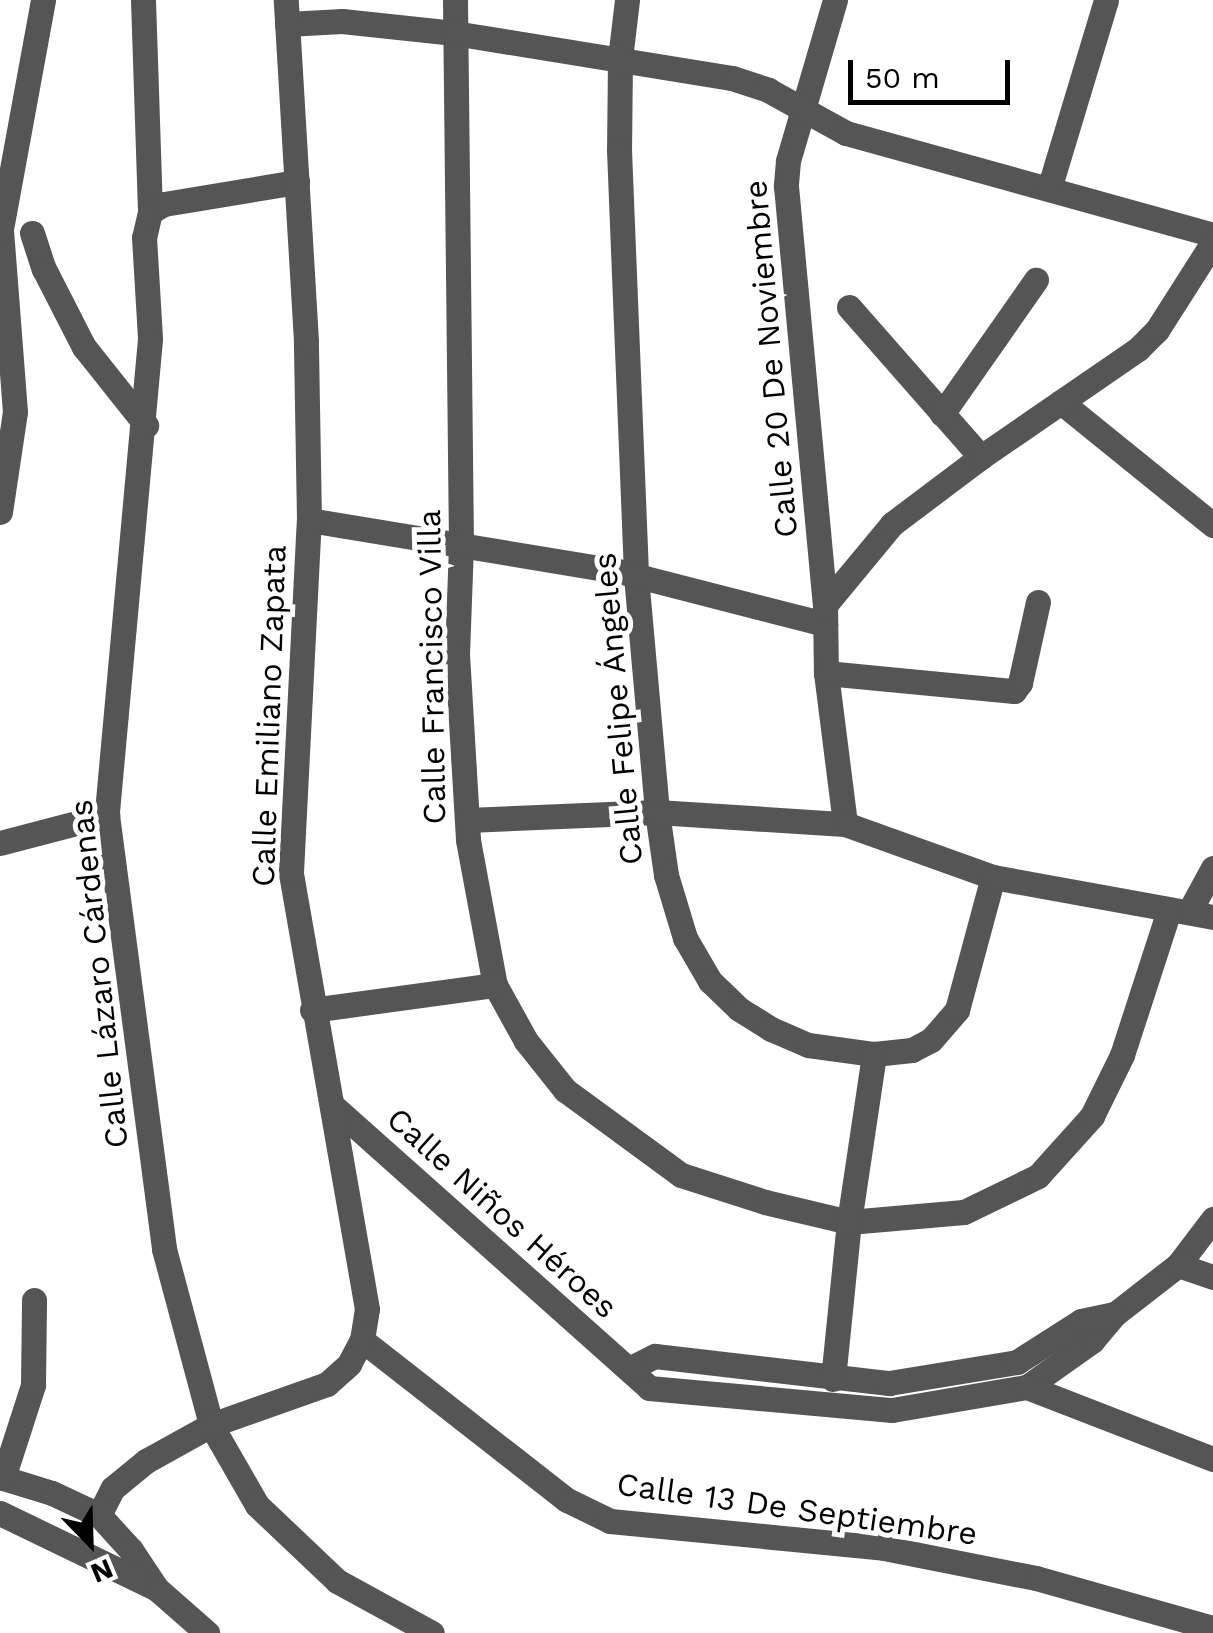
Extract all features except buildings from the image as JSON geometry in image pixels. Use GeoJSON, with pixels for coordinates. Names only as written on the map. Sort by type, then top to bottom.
{"type":"FeatureCollection","features":[{"type":"Feature","properties":{"kind":"street"},"geometry":{"type":"LineString","coordinates":[[0,512],[15,429],[1,228],[12,96],[43,0]]}},
{"type":"Feature","properties":{"kind":"street","name":"Calle Lázaro Cárdenas"},"geometry":{"type":"LineString","coordinates":[[143,0],[150,212],[144,237],[150,339],[146,425],[108,815],[164,1248],[211,1425]]}},
{"type":"Feature","properties":{"kind":"street","name":"Calle Francisco Villa"},"geometry":{"type":"LineString","coordinates":[[455,0],[461,545],[457,654],[467,820],[494,986],[526,1040],[566,1090],[626,1138],[681,1174],[765,1202],[849,1222],[964,1212],[1038,1176],[1092,1116],[1213,868]]}},
{"type":"Feature","properties":{"kind":"street","name":"Calle Felipe Ángeles"},"geometry":{"type":"LineString","coordinates":[[627,0],[620,58],[636,576],[657,812],[666,875],[680,922],[710,981],[739,1009],[771,1029],[808,1045],[874,1054],[912,1050],[931,1040],[957,1010],[993,877]]}},
{"type":"Feature","properties":{"kind":"street","name":"Calle 20 De Noviembre"},"geometry":{"type":"LineString","coordinates":[[836,0],[802,110],[786,186],[825,615],[826,673],[844,824]]}},
{"type":"Feature","properties":{"kind":"street"},"geometry":{"type":"LineString","coordinates":[[1049,190],[1106,0]]}},
{"type":"Feature","properties":{"kind":"street"},"geometry":{"type":"LineString","coordinates":[[286,12],[454,32],[732,78],[768,90],[846,134],[1213,238],[1157,330],[1138,349],[980,457],[892,524],[825,615],[636,576],[309,520]]}},
{"type":"Feature","properties":{"kind":"street","name":"Calle Emiliano Zapata"},"geometry":{"type":"LineString","coordinates":[[286,12],[297,182],[309,520],[291,872],[312,1010],[364,1278],[367,1310],[362,1340]]}},
{"type":"Feature","properties":{"kind":"street"},"geometry":{"type":"LineString","coordinates":[[150,212],[164,204],[297,182]]}},
{"type":"Feature","properties":{"kind":"street"},"geometry":{"type":"LineString","coordinates":[[32,233],[56,296],[84,346],[146,425]]}},
{"type":"Feature","properties":{"kind":"street"},"geometry":{"type":"LineString","coordinates":[[942,414],[1036,280]]}},
{"type":"Feature","properties":{"kind":"street"},"geometry":{"type":"LineString","coordinates":[[848,307],[980,457]]}},
{"type":"Feature","properties":{"kind":"street"},"geometry":{"type":"LineString","coordinates":[[1061,402],[1213,526]]}},
{"type":"Feature","properties":{"kind":"street"},"geometry":{"type":"LineString","coordinates":[[826,673],[1014,691],[1020,684],[1038,602]]}},
{"type":"Feature","properties":{"kind":"street"},"geometry":{"type":"LineString","coordinates":[[467,820],[657,812],[844,824],[993,877],[1190,913]]}},
{"type":"Feature","properties":{"kind":"street"},"geometry":{"type":"LineString","coordinates":[[0,843],[108,815]]}},
{"type":"Feature","properties":{"kind":"street"},"geometry":{"type":"LineString","coordinates":[[312,1010],[494,986]]}},
{"type":"Feature","properties":{"kind":"street"},"geometry":{"type":"LineString","coordinates":[[833,1379],[849,1222],[874,1054]]}},
{"type":"Feature","properties":{"kind":"street","name":"Calle Niños Héroes"},"geometry":{"type":"LineString","coordinates":[[333,1106],[648,1388],[892,1410],[1027,1387],[1092,1342],[1116,1314],[1178,1265],[1213,1219]]}},
{"type":"Feature","properties":{"kind":"street"},"geometry":{"type":"LineString","coordinates":[[1178,1265],[1213,1276]]}},
{"type":"Feature","properties":{"kind":"street"},"geometry":{"type":"LineString","coordinates":[[34,1300],[33,1385],[2,1478],[98,1516],[121,1538],[156,1589]]}},
{"type":"Feature","properties":{"kind":"street","name":"Calle Niños Héroes"},"geometry":{"type":"LineString","coordinates":[[628,1368],[655,1356],[889,1383],[998,1367],[1031,1354],[1081,1321],[1116,1314]]}},
{"type":"Feature","properties":{"kind":"street"},"geometry":{"type":"LineString","coordinates":[[98,1516],[113,1488],[146,1461],[211,1425],[328,1384],[349,1364],[362,1340]]}},
{"type":"Feature","properties":{"kind":"street","name":"Calle 13 De Septiembre"},"geometry":{"type":"LineString","coordinates":[[362,1340],[566,1500],[610,1521],[884,1548],[1036,1578],[1213,1628]]}},
{"type":"Feature","properties":{"kind":"street"},"geometry":{"type":"LineString","coordinates":[[1027,1387],[1213,1459]]}},
{"type":"Feature","properties":{"kind":"street"},"geometry":{"type":"LineString","coordinates":[[211,1425],[257,1504],[338,1581],[432,1633]]}},
{"type":"Feature","properties":{"kind":"street"},"geometry":{"type":"LineString","coordinates":[[0,1512],[156,1589],[208,1633]]}}]}
